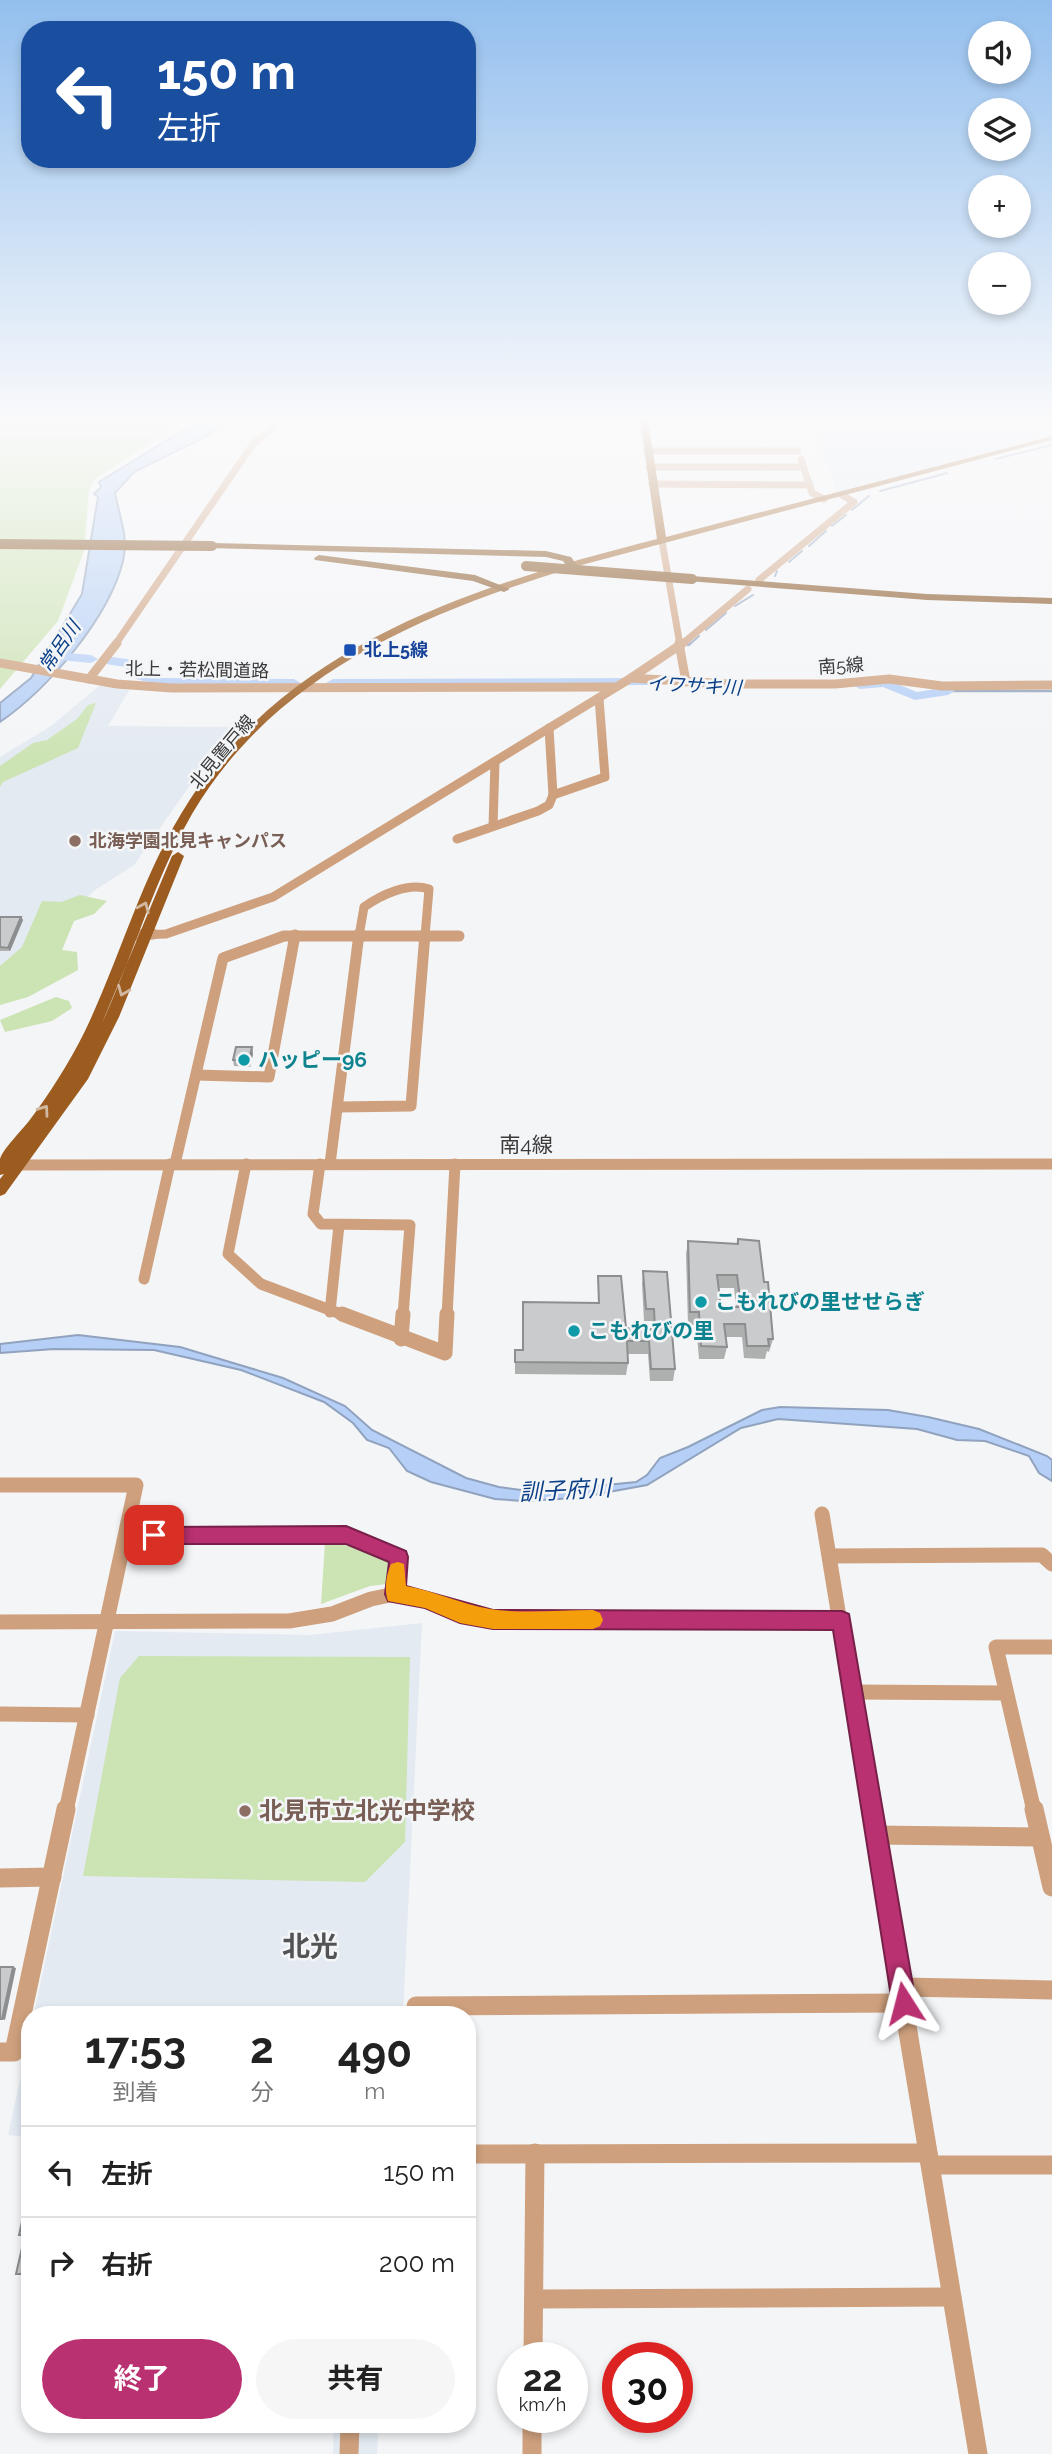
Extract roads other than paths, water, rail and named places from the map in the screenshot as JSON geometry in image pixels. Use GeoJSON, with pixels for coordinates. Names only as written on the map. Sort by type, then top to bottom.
{"type":"FeatureCollection","features":[{"type":"Feature","properties":{"kind":"highway"},"geometry":{"type":"LineString","coordinates":[[0,544],[546,554],[567,558],[572,566]]}},
{"type":"Feature","properties":{"kind":"highway"},"geometry":{"type":"LineString","coordinates":[[212,546],[526,566],[914,597],[1052,601]]}},
{"type":"Feature","properties":{"kind":"highway"},"geometry":{"type":"LineString","coordinates":[[212,546],[475,578],[501,587]]}},
{"type":"Feature","properties":{"kind":"highway"},"geometry":{"type":"LineString","coordinates":[[731,582],[1052,595]]}},
{"type":"Feature","properties":{"kind":"main road"},"geometry":{"type":"LineString","coordinates":[[661,535],[662,541]]}},
{"type":"Feature","properties":{"kind":"main road","name":"北見置戸線"},"geometry":{"type":"LineString","coordinates":[[1,1166],[67,1077],[208,798],[255,739],[304,688],[388,631],[501,587],[687,535]]}},
{"type":"Feature","properties":{"kind":"main road","name":"北見置戸線"},"geometry":{"type":"LineString","coordinates":[[0,1190],[81,1079],[112,1017],[139,935]]}},
{"type":"Feature","properties":{"kind":"street"},"geometry":{"type":"LineString","coordinates":[[86,678],[142,610],[192,535]]}},
{"type":"Feature","properties":{"kind":"street"},"geometry":{"type":"LineString","coordinates":[[760,580],[815,535]]}},
{"type":"Feature","properties":{"kind":"street"},"geometry":{"type":"LineString","coordinates":[[662,541],[685,682]]}},
{"type":"Feature","properties":{"kind":"street"},"geometry":{"type":"LineString","coordinates":[[139,935],[166,934],[273,897],[624,682],[680,645],[747,589]]}},
{"type":"Feature","properties":{"kind":"street","name":"北上・若松間道路"},"geometry":{"type":"LineString","coordinates":[[0,663],[86,678],[173,688],[304,688]]}},
{"type":"Feature","properties":{"kind":"street","name":"南5線"},"geometry":{"type":"LineString","coordinates":[[304,688],[624,682],[835,684],[889,679],[942,686],[1052,685]]}},
{"type":"Feature","properties":{"kind":"street"},"geometry":{"type":"LineString","coordinates":[[553,795],[605,777],[599,698]]}},
{"type":"Feature","properties":{"kind":"street"},"geometry":{"type":"LineString","coordinates":[[457,839],[538,811],[548,805],[553,795],[549,728]]}},
{"type":"Feature","properties":{"kind":"street"},"geometry":{"type":"LineString","coordinates":[[493,826],[495,762]]}},
{"type":"Feature","properties":{"kind":"street"},"geometry":{"type":"LineString","coordinates":[[338,1107],[411,1106],[429,889],[421,886],[365,905],[338,1107],[313,1214],[321,1224],[410,1225],[401,1339]]}},
{"type":"Feature","properties":{"kind":"street"},"geometry":{"type":"LineString","coordinates":[[197,1075],[270,1077],[295,935]]}},
{"type":"Feature","properties":{"kind":"street"},"geometry":{"type":"LineString","coordinates":[[144,1279],[197,1075],[223,958],[284,936],[459,936]]}},
{"type":"Feature","properties":{"kind":"street"},"geometry":{"type":"LineString","coordinates":[[246,1164],[228,1254],[261,1284],[401,1339],[445,1353],[455,1164]]}},
{"type":"Feature","properties":{"kind":"street","name":"南4線"},"geometry":{"type":"LineString","coordinates":[[1,1166],[1052,1164]]}},
{"type":"Feature","properties":{"kind":"street"},"geometry":{"type":"LineString","coordinates":[[330,1312],[338,1225]]}},
{"type":"Feature","properties":{"kind":"street"},"geometry":{"type":"LineString","coordinates":[[1,1490],[136,1485],[24,2006]]}},
{"type":"Feature","properties":{"kind":"street"},"geometry":{"type":"LineString","coordinates":[[822,1514],[842,1620],[978,2454]]}},
{"type":"Feature","properties":{"kind":"street"},"geometry":{"type":"LineString","coordinates":[[126,1535],[346,1535],[399,1557],[395,1594]]}},
{"type":"Feature","properties":{"kind":"street"},"geometry":{"type":"LineString","coordinates":[[830,1556],[1042,1555],[1052,1564]]}},
{"type":"Feature","properties":{"kind":"street"},"geometry":{"type":"LineString","coordinates":[[0,1622],[289,1621],[332,1614],[372,1599],[395,1594],[425,1599],[460,1613],[493,1619],[842,1620]]}},
{"type":"Feature","properties":{"kind":"street"},"geometry":{"type":"LineString","coordinates":[[1052,1647],[996,1647],[1052,1887]]}},
{"type":"Feature","properties":{"kind":"street"},"geometry":{"type":"LineString","coordinates":[[853,1692],[1006,1693]]}},
{"type":"Feature","properties":{"kind":"street"},"geometry":{"type":"LineString","coordinates":[[0,1714],[87,1715]]}},
{"type":"Feature","properties":{"kind":"street"},"geometry":{"type":"LineString","coordinates":[[877,1835],[1040,1837]]}},
{"type":"Feature","properties":{"kind":"street"},"geometry":{"type":"LineString","coordinates":[[0,1878],[52,1877]]}},
{"type":"Feature","properties":{"kind":"street"},"geometry":{"type":"LineString","coordinates":[[416,2006],[1052,1990]]}},
{"type":"Feature","properties":{"kind":"street"},"geometry":{"type":"LineString","coordinates":[[0,2052],[14,2052],[21,2020]]}},
{"type":"Feature","properties":{"kind":"street"},"geometry":{"type":"LineString","coordinates":[[533,2342],[535,2152]]}},
{"type":"Feature","properties":{"kind":"street"},"geometry":{"type":"LineString","coordinates":[[476,2154],[535,2152],[929,2159],[1052,2165]]}},
{"type":"Feature","properties":{"kind":"street"},"geometry":{"type":"LineString","coordinates":[[534,2299],[952,2297]]}},
{"type":"Feature","properties":{"kind":"street"},"geometry":{"type":"LineString","coordinates":[[349,2454],[350,2433]]}},
{"type":"Feature","properties":{"kind":"street"},"geometry":{"type":"LineString","coordinates":[[532,2454],[533,2433]]}},
{"type":"Feature","properties":{"kind":"water","name":"常呂川"},"geometry":{"type":"Polygon","coordinates":[[[92,535],[124,535],[125,552],[116,583],[91,628],[38,691],[0,722],[0,703],[31,678],[82,594],[92,535]]]}},
{"type":"Feature","properties":{"kind":"water","name":"訓子府川"},"geometry":{"type":"Polygon","coordinates":[[[78,1335],[180,1347],[283,1378],[345,1406],[372,1430],[466,1478],[499,1487],[536,1492],[636,1482],[647,1475],[660,1458],[762,1410],[780,1407],[888,1410],[979,1429],[1047,1456],[1052,1460],[1052,1481],[1039,1473],[1029,1456],[985,1441],[957,1440],[917,1429],[778,1419],[741,1428],[647,1485],[576,1498],[523,1501],[495,1499],[431,1482],[407,1471],[389,1448],[367,1440],[353,1423],[324,1402],[241,1370],[154,1350],[54,1349],[0,1353],[0,1344],[78,1335]]]}},
{"type":"Feature","properties":{"kind":"waterway"},"geometry":{"type":"LineString","coordinates":[[809,546],[822,535]]}},
{"type":"Feature","properties":{"kind":"waterway"},"geometry":{"type":"LineString","coordinates":[[789,562],[802,551]]}},
{"type":"Feature","properties":{"kind":"waterway"},"geometry":{"type":"LineString","coordinates":[[775,576],[777,571]]}},
{"type":"Feature","properties":{"kind":"waterway"},"geometry":{"type":"LineString","coordinates":[[735,606],[753,595]]}},
{"type":"Feature","properties":{"kind":"waterway"},"geometry":{"type":"LineString","coordinates":[[706,630],[726,613]]}},
{"type":"Feature","properties":{"kind":"waterway"},"geometry":{"type":"LineString","coordinates":[[689,645],[699,636]]}},
{"type":"Feature","properties":{"kind":"waterway","name":"イワサキ川"},"geometry":{"type":"LineString","coordinates":[[54,656],[91,659]]}},
{"type":"Feature","properties":{"kind":"waterway","name":"イワサキ川"},"geometry":{"type":"LineString","coordinates":[[111,661],[130,663],[141,676],[168,683],[294,683]]}},
{"type":"Feature","properties":{"kind":"waterway","name":"イワサキ川"},"geometry":{"type":"LineString","coordinates":[[333,683],[646,682]]}},
{"type":"Feature","properties":{"kind":"waterway","name":"イワサキ川"},"geometry":{"type":"LineString","coordinates":[[860,685],[885,683],[915,696],[948,691]]}},
{"type":"Feature","properties":{"kind":"waterway","name":"イワサキ川"},"geometry":{"type":"LineString","coordinates":[[948,691],[1052,691]]}},
{"type":"Feature","properties":{"kind":"place","name":"北上5線"},"geometry":{"type":"Point","coordinates":[350,650]}},
{"type":"Feature","properties":{"kind":"place","name":"北海学園北見キャンパス"},"geometry":{"type":"Point","coordinates":[75,841]}},
{"type":"Feature","properties":{"kind":"place","name":"ハッピー96"},"geometry":{"type":"Point","coordinates":[244,1060]}},
{"type":"Feature","properties":{"kind":"place","name":"こもれびの里せせらぎ"},"geometry":{"type":"Point","coordinates":[701,1302]}},
{"type":"Feature","properties":{"kind":"place","name":"こもれびの里"},"geometry":{"type":"Point","coordinates":[574,1331]}},
{"type":"Feature","properties":{"kind":"place","name":"北見市立北光中学校"},"geometry":{"type":"Point","coordinates":[245,1811]}},
{"type":"Feature","properties":{"kind":"district","name":"北光"},"geometry":{"type":"Point","coordinates":[310,1946]}}]}
